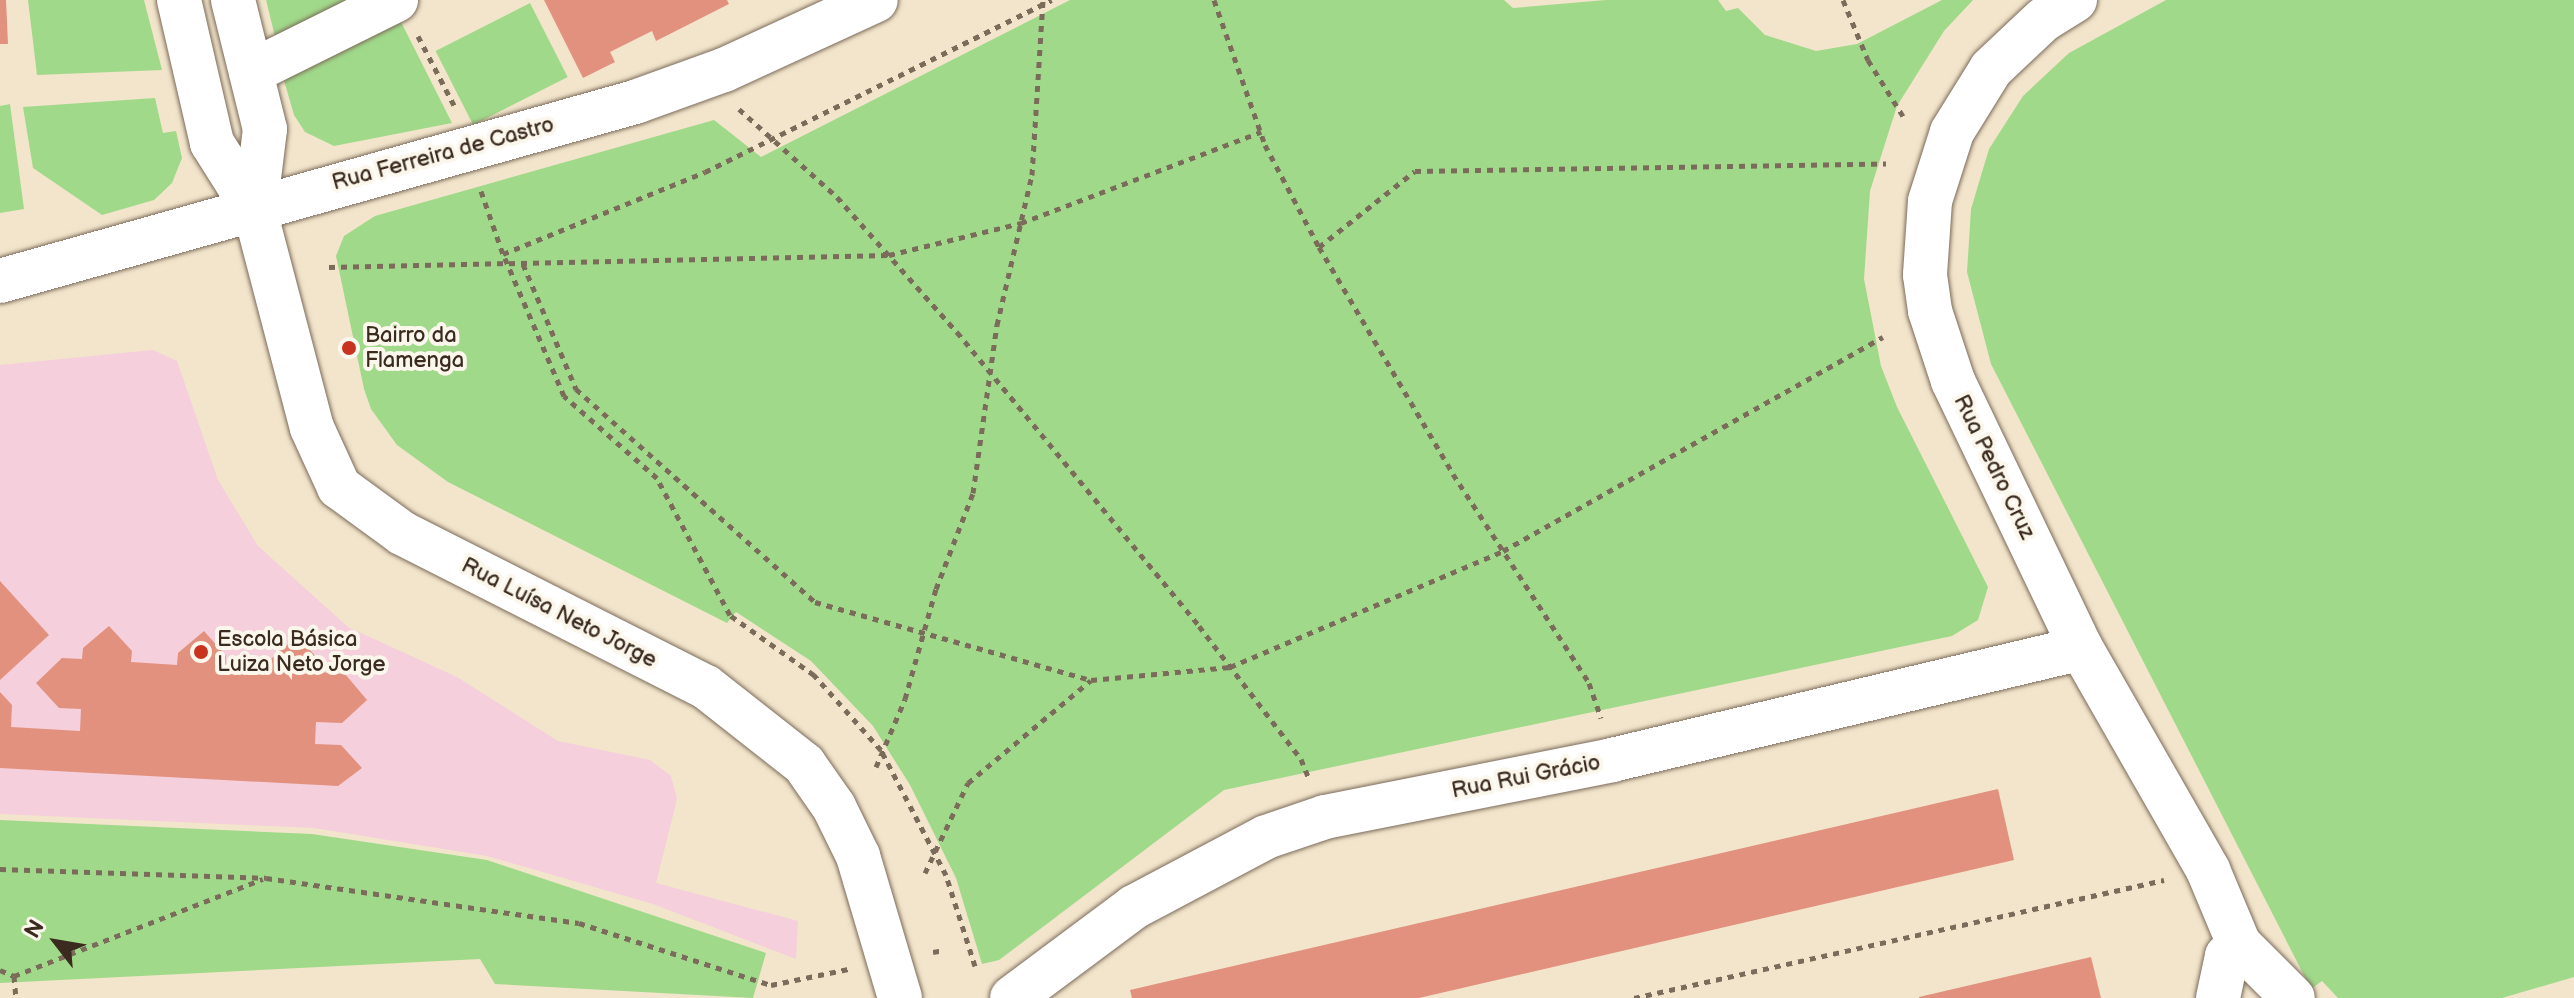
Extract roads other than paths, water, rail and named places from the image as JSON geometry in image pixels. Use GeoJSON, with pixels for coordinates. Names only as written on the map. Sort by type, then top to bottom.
{"type":"FeatureCollection","features":[{"type":"Feature","properties":{"kind":"street","name":"Rua Luísa Neto Jorge"},"geometry":{"type":"LineString","coordinates":[[179,0],[212,143],[255,211],[312,428],[339,487],[402,533],[706,687],[804,764],[834,807],[858,856],[894,979]]}},
{"type":"Feature","properties":{"kind":"street","name":"Rua Luísa Neto Jorge"},"geometry":{"type":"LineString","coordinates":[[233,0],[265,129],[255,211]]}},
{"type":"Feature","properties":{"kind":"street","name":"Rua Ferreira de Castro"},"geometry":{"type":"LineString","coordinates":[[0,281],[255,211],[324,186],[635,102],[700,79],[876,0]]}},
{"type":"Feature","properties":{"kind":"street","name":"Rua Pedro Cruz"},"geometry":{"type":"LineString","coordinates":[[2075,0],[2016,43],[1969,100],[1936,178],[1925,275],[1930,311],[1949,370],[2081,648],[2208,870],[2239,944],[2293,998]]}},
{"type":"Feature","properties":{"kind":"street"},"geometry":{"type":"LineString","coordinates":[[251,72],[404,13]]}},
{"type":"Feature","properties":{"kind":"street","name":"Rua Rui Grácio"},"geometry":{"type":"LineString","coordinates":[[1012,998],[1134,907],[1266,837],[1325,817],[1612,760],[2081,648]]}},
{"type":"Feature","properties":{"kind":"street"},"geometry":{"type":"LineString","coordinates":[[2218,998],[2227,956],[2239,944]]}},
{"type":"Feature","properties":{"kind":"place","name":"Bairro da Flamenga"},"geometry":{"type":"Point","coordinates":[349,348]}},
{"type":"Feature","properties":{"kind":"place","name":"Escola Básica Luiza Neto Jorge"},"geometry":{"type":"Point","coordinates":[201,652]}}]}
